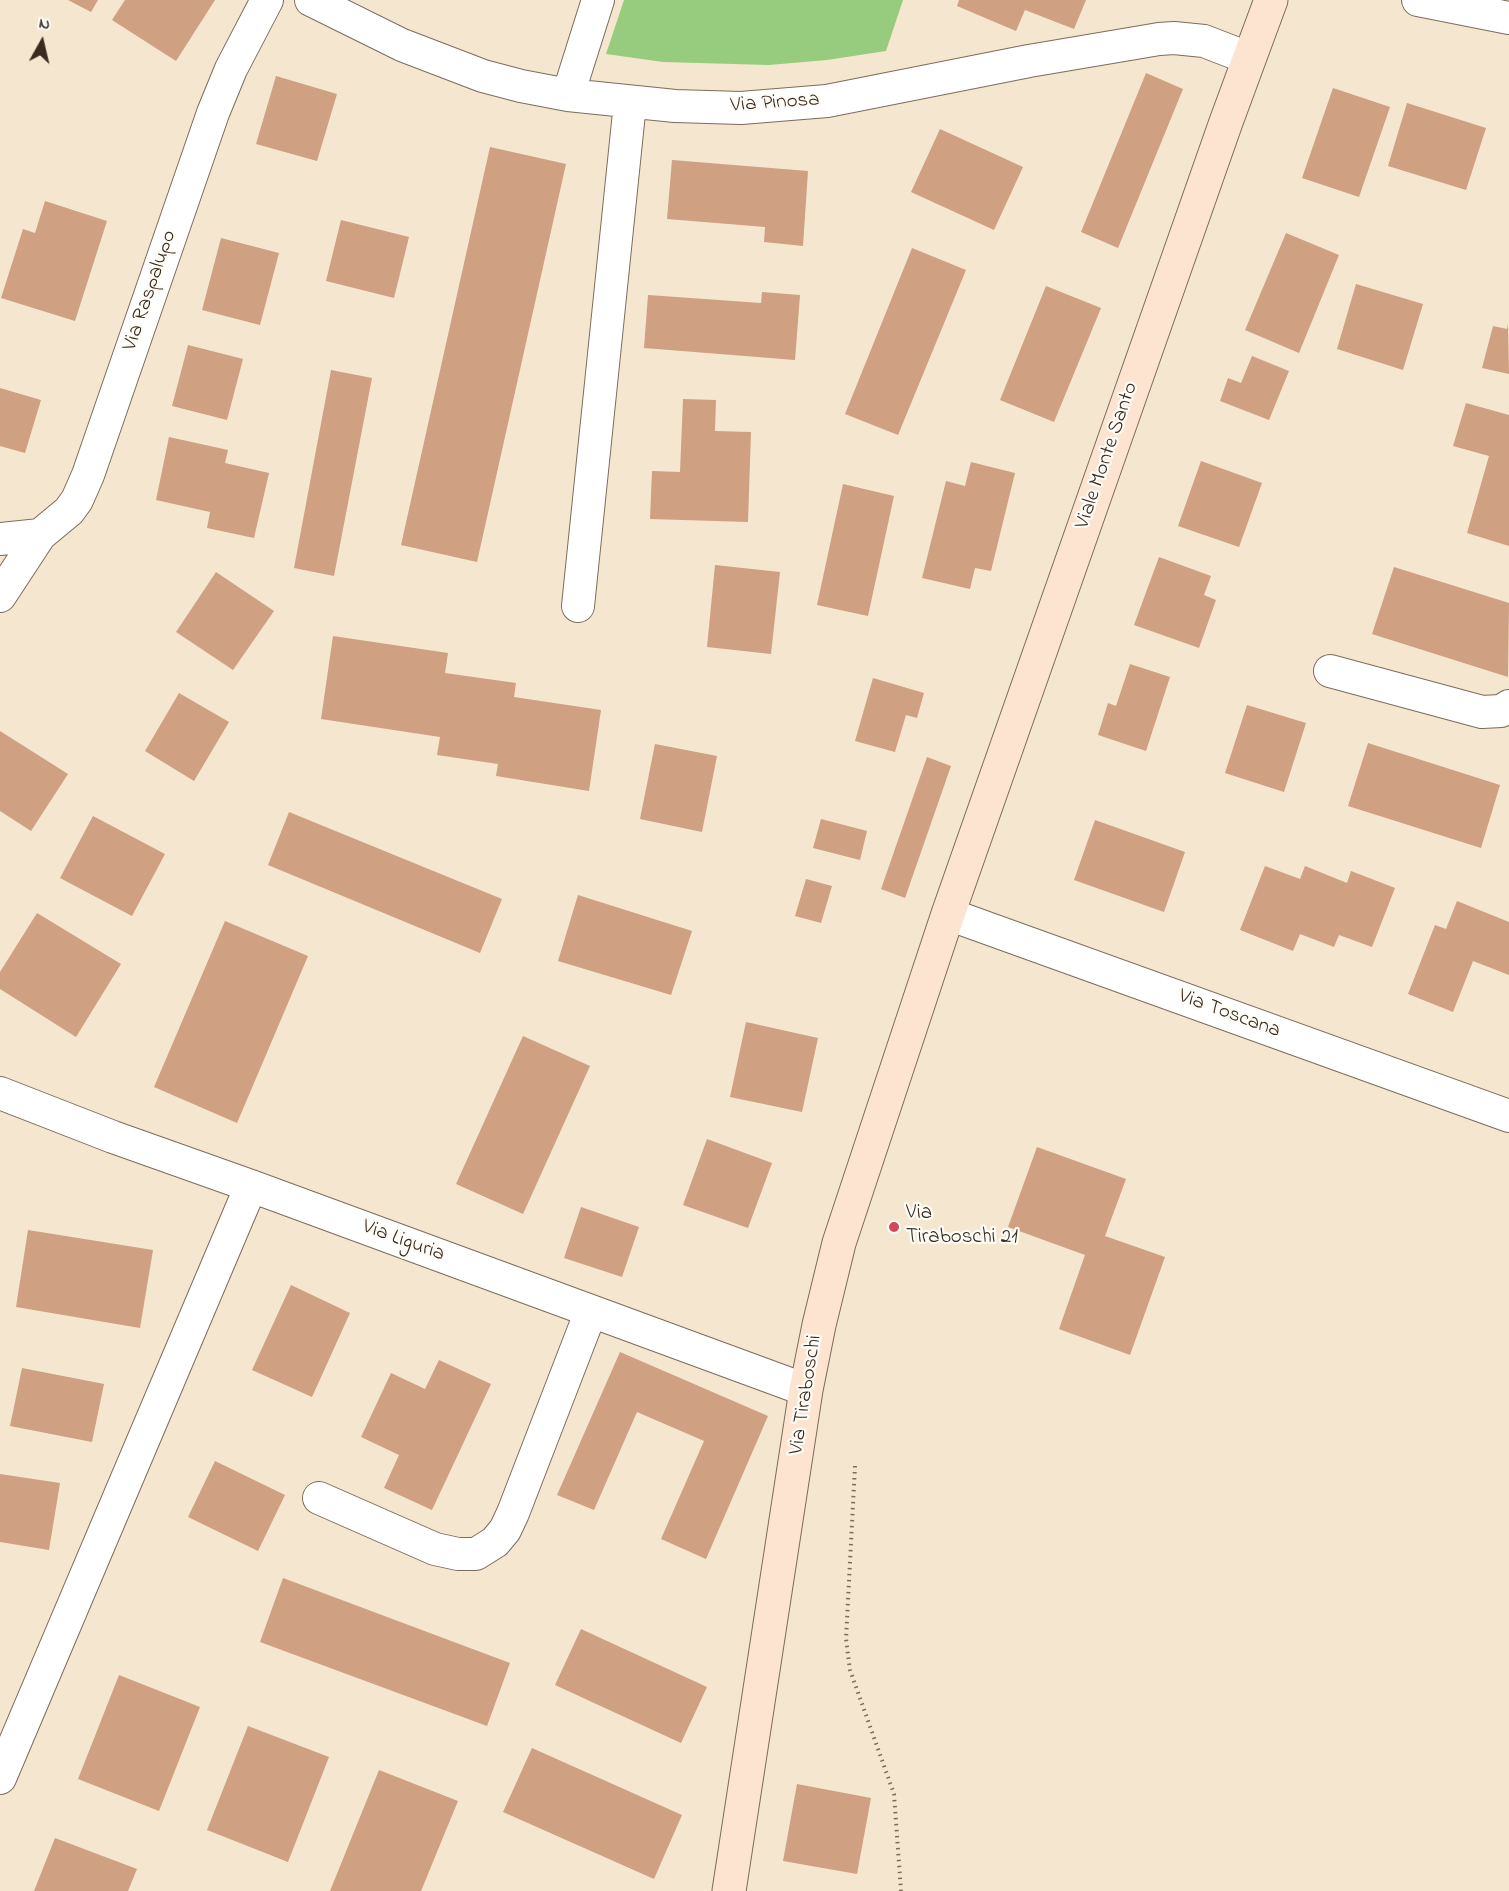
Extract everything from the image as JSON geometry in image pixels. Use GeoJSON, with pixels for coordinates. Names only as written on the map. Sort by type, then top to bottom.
{"type":"FeatureCollection","features":[{"type":"Feature","properties":{"kind":"street","name":"Via Raspalupo"},"geometry":{"type":"LineString","coordinates":[[0,596],[40,535],[69,511],[83,487],[213,113],[237,55],[267,0]]}},
{"type":"Feature","properties":{"kind":"street","name":"Via Pinosa"},"geometry":{"type":"LineString","coordinates":[[311,0],[402,45],[452,65],[513,84],[568,95],[675,106],[741,108],[827,101],[1159,39],[1204,41],[1248,58]]}},
{"type":"Feature","properties":{"kind":"street"},"geometry":{"type":"LineString","coordinates":[[568,95],[598,0]]}},
{"type":"Feature","properties":{"kind":"street","name":"Viale Monte Santo"},"geometry":{"type":"LineString","coordinates":[[948,914],[1248,58],[1271,0]]}},
{"type":"Feature","properties":{"kind":"street"},"geometry":{"type":"LineString","coordinates":[[1418,0],[1509,18]]}},
{"type":"Feature","properties":{"kind":"street"},"geometry":{"type":"LineString","coordinates":[[578,606],[630,103]]}},
{"type":"Feature","properties":{"kind":"street"},"geometry":{"type":"LineString","coordinates":[[0,539],[40,535]]}},
{"type":"Feature","properties":{"kind":"street"},"geometry":{"type":"LineString","coordinates":[[1330,671],[1482,712],[1501,711],[1509,706]]}},
{"type":"Feature","properties":{"kind":"street","name":"Via Toscana"},"geometry":{"type":"LineString","coordinates":[[948,914],[1509,1116]]}},
{"type":"Feature","properties":{"kind":"street","name":"Via Tiraboschi"},"geometry":{"type":"LineString","coordinates":[[729,1891],[806,1390],[819,1325],[839,1243],[948,914]]}},
{"type":"Feature","properties":{"kind":"street","name":"Via Liguria"},"geometry":{"type":"LineString","coordinates":[[0,1093],[93,1130],[806,1390]]}},
{"type":"Feature","properties":{"kind":"street"},"geometry":{"type":"LineString","coordinates":[[0,1778],[251,1186]]}},
{"type":"Feature","properties":{"kind":"street"},"geometry":{"type":"LineString","coordinates":[[319,1498],[435,1549],[458,1554],[476,1554],[495,1542],[505,1530],[513,1513],[591,1311]]}},
{"type":"Feature","properties":{"kind":"path"},"geometry":{"type":"LineString","coordinates":[[855,1466],[846,1639],[850,1670],[894,1794],[901,1891]]}},
{"type":"Feature","properties":{"kind":"green space"},"geometry":{"type":"Polygon","coordinates":[[[624,0],[903,0],[886,51],[827,60],[769,65],[663,62],[606,54],[624,0]]]}},
{"type":"Feature","properties":{"kind":"building"},"geometry":{"type":"Polygon","coordinates":[[[68,0],[98,0],[91,12],[68,0]]]}},
{"type":"Feature","properties":{"kind":"building"},"geometry":{"type":"Polygon","coordinates":[[[125,0],[215,0],[176,61],[112,20],[125,0]]]}},
{"type":"Feature","properties":{"kind":"building"},"geometry":{"type":"Polygon","coordinates":[[[959,0],[1086,0],[1074,29],[1025,10],[1016,31],[957,6],[959,0]]]}},
{"type":"Feature","properties":{"kind":"building"},"geometry":{"type":"Polygon","coordinates":[[[1146,73],[1183,89],[1118,248],[1081,232],[1146,73]]]}},
{"type":"Feature","properties":{"kind":"building"},"geometry":{"type":"Polygon","coordinates":[[[276,76],[337,94],[317,161],[256,144],[276,76]]]}},
{"type":"Feature","properties":{"kind":"building"},"geometry":{"type":"Polygon","coordinates":[[[1333,88],[1390,107],[1359,197],[1302,178],[1333,88]]]}},
{"type":"Feature","properties":{"kind":"building"},"geometry":{"type":"Polygon","coordinates":[[[1407,103],[1486,128],[1466,190],[1388,166],[1407,103]]]}},
{"type":"Feature","properties":{"kind":"building"},"geometry":{"type":"Polygon","coordinates":[[[940,129],[1023,167],[994,230],[911,192],[940,129]]]}},
{"type":"Feature","properties":{"kind":"building"},"geometry":{"type":"Polygon","coordinates":[[[490,147],[566,164],[477,562],[401,545],[490,147]]]}},
{"type":"Feature","properties":{"kind":"building"},"geometry":{"type":"Polygon","coordinates":[[[672,160],[808,171],[803,246],[764,242],[765,227],[667,219],[672,160]]]}},
{"type":"Feature","properties":{"kind":"building"},"geometry":{"type":"Polygon","coordinates":[[[45,201],[107,221],[75,321],[1,298],[23,229],[35,233],[45,201]]]}},
{"type":"Feature","properties":{"kind":"building"},"geometry":{"type":"Polygon","coordinates":[[[341,220],[409,237],[394,298],[326,281],[341,220]]]}},
{"type":"Feature","properties":{"kind":"building"},"geometry":{"type":"Polygon","coordinates":[[[1286,233],[1339,255],[1299,353],[1245,330],[1286,233]]]}},
{"type":"Feature","properties":{"kind":"building"},"geometry":{"type":"Polygon","coordinates":[[[221,238],[279,253],[260,325],[202,310],[221,238]]]}},
{"type":"Feature","properties":{"kind":"building"},"geometry":{"type":"Polygon","coordinates":[[[912,248],[966,270],[898,435],[845,414],[912,248]]]}},
{"type":"Feature","properties":{"kind":"building"},"geometry":{"type":"Polygon","coordinates":[[[1356,284],[1423,304],[1403,370],[1337,349],[1356,284]]]}},
{"type":"Feature","properties":{"kind":"building"},"geometry":{"type":"Polygon","coordinates":[[[1046,286],[1101,308],[1054,422],[1000,400],[1046,286]]]}},
{"type":"Feature","properties":{"kind":"building"},"geometry":{"type":"Polygon","coordinates":[[[762,292],[800,295],[795,360],[644,348],[648,295],[761,303],[762,292]]]}},
{"type":"Feature","properties":{"kind":"building"},"geometry":{"type":"Polygon","coordinates":[[[1508,324],[1509,374],[1482,368],[1493,326],[1507,329],[1508,324]]]}},
{"type":"Feature","properties":{"kind":"building"},"geometry":{"type":"Polygon","coordinates":[[[188,345],[243,359],[227,420],[172,406],[188,345]]]}},
{"type":"Feature","properties":{"kind":"building"},"geometry":{"type":"Polygon","coordinates":[[[1252,356],[1289,371],[1269,420],[1220,401],[1228,378],[1241,383],[1252,356]]]}},
{"type":"Feature","properties":{"kind":"building"},"geometry":{"type":"Polygon","coordinates":[[[331,370],[372,378],[334,576],[294,568],[331,370]]]}},
{"type":"Feature","properties":{"kind":"building"},"geometry":{"type":"Polygon","coordinates":[[[0,388],[41,400],[25,453],[0,446],[0,388]]]}},
{"type":"Feature","properties":{"kind":"building"},"geometry":{"type":"Polygon","coordinates":[[[683,399],[716,400],[715,431],[751,432],[748,522],[650,519],[652,471],[680,472],[683,399]]]}},
{"type":"Feature","properties":{"kind":"building"},"geometry":{"type":"Polygon","coordinates":[[[1466,403],[1509,415],[1509,546],[1467,533],[1489,456],[1453,446],[1466,403]]]}},
{"type":"Feature","properties":{"kind":"building"},"geometry":{"type":"Polygon","coordinates":[[[169,437],[228,450],[225,463],[269,473],[254,538],[207,528],[210,512],[156,500],[169,437]]]}},
{"type":"Feature","properties":{"kind":"building"},"geometry":{"type":"Polygon","coordinates":[[[1201,461],[1262,483],[1239,547],[1178,526],[1201,461]]]}},
{"type":"Feature","properties":{"kind":"building"},"geometry":{"type":"Polygon","coordinates":[[[971,462],[1015,473],[991,571],[975,568],[970,589],[922,578],[946,481],[965,486],[971,462]]]}},
{"type":"Feature","properties":{"kind":"building"},"geometry":{"type":"Polygon","coordinates":[[[843,484],[894,496],[868,616],[817,605],[843,484]]]}},
{"type":"Feature","properties":{"kind":"building"},"geometry":{"type":"Polygon","coordinates":[[[1159,557],[1211,576],[1204,595],[1216,600],[1199,648],[1134,625],[1159,557]]]}},
{"type":"Feature","properties":{"kind":"building"},"geometry":{"type":"Polygon","coordinates":[[[715,565],[780,572],[771,654],[707,647],[715,565]]]}},
{"type":"Feature","properties":{"kind":"building"},"geometry":{"type":"Polygon","coordinates":[[[1394,567],[1509,603],[1508,677],[1372,634],[1394,567]]]}},
{"type":"Feature","properties":{"kind":"building"},"geometry":{"type":"Polygon","coordinates":[[[216,572],[274,611],[233,670],[176,632],[216,572]]]}},
{"type":"Feature","properties":{"kind":"building"},"geometry":{"type":"Polygon","coordinates":[[[333,636],[448,653],[445,673],[516,683],[514,697],[601,710],[589,791],[496,776],[498,764],[437,755],[440,737],[321,719],[333,636]]]}},
{"type":"Feature","properties":{"kind":"building"},"geometry":{"type":"Polygon","coordinates":[[[1130,664],[1170,677],[1146,751],[1098,735],[1108,703],[1116,706],[1130,664]]]}},
{"type":"Feature","properties":{"kind":"building"},"geometry":{"type":"Polygon","coordinates":[[[873,678],[924,693],[917,718],[906,715],[895,752],[855,741],[873,678]]]}},
{"type":"Feature","properties":{"kind":"building"},"geometry":{"type":"Polygon","coordinates":[[[179,693],[229,722],[194,781],[145,751],[179,693]]]}},
{"type":"Feature","properties":{"kind":"building"},"geometry":{"type":"Polygon","coordinates":[[[1247,705],[1306,723],[1284,792],[1225,773],[1247,705]]]}},
{"type":"Feature","properties":{"kind":"building"},"geometry":{"type":"Polygon","coordinates":[[[0,731],[68,774],[31,831],[0,811],[0,731]]]}},
{"type":"Feature","properties":{"kind":"building"},"geometry":{"type":"Polygon","coordinates":[[[1368,743],[1500,785],[1481,848],[1348,806],[1368,743]]]}},
{"type":"Feature","properties":{"kind":"building"},"geometry":{"type":"Polygon","coordinates":[[[655,744],[717,756],[702,832],[640,819],[655,744]]]}},
{"type":"Feature","properties":{"kind":"building"},"geometry":{"type":"Polygon","coordinates":[[[927,757],[951,766],[905,898],[881,889],[927,757]]]}},
{"type":"Feature","properties":{"kind":"building"},"geometry":{"type":"Polygon","coordinates":[[[289,812],[502,899],[480,953],[268,865],[289,812]]]}},
{"type":"Feature","properties":{"kind":"building"},"geometry":{"type":"Polygon","coordinates":[[[93,816],[165,854],[132,916],[60,878],[93,816]]]}},
{"type":"Feature","properties":{"kind":"building"},"geometry":{"type":"Polygon","coordinates":[[[821,819],[867,831],[860,860],[813,848],[821,819]]]}},
{"type":"Feature","properties":{"kind":"building"},"geometry":{"type":"Polygon","coordinates":[[[1095,820],[1185,852],[1164,912],[1074,880],[1095,820]]]}},
{"type":"Feature","properties":{"kind":"building"},"geometry":{"type":"Polygon","coordinates":[[[1265,866],[1300,879],[1305,866],[1347,883],[1351,871],[1395,888],[1372,947],[1339,935],[1334,947],[1300,934],[1293,951],[1240,930],[1265,866]]]}},
{"type":"Feature","properties":{"kind":"building"},"geometry":{"type":"Polygon","coordinates":[[[806,879],[832,886],[821,923],[795,916],[806,879]]]}},
{"type":"Feature","properties":{"kind":"building"},"geometry":{"type":"Polygon","coordinates":[[[578,895],[692,931],[671,995],[558,961],[578,895]]]}},
{"type":"Feature","properties":{"kind":"building"},"geometry":{"type":"Polygon","coordinates":[[[1457,901],[1509,922],[1509,975],[1473,961],[1453,1012],[1408,994],[1435,925],[1446,929],[1457,901]]]}},
{"type":"Feature","properties":{"kind":"building"},"geometry":{"type":"Polygon","coordinates":[[[37,913],[121,964],[76,1037],[0,989],[0,972],[37,913]]]}},
{"type":"Feature","properties":{"kind":"building"},"geometry":{"type":"Polygon","coordinates":[[[225,921],[308,956],[237,1123],[154,1087],[225,921]]]}},
{"type":"Feature","properties":{"kind":"building"},"geometry":{"type":"Polygon","coordinates":[[[746,1022],[818,1038],[802,1112],[730,1097],[746,1022]]]}},
{"type":"Feature","properties":{"kind":"building"},"geometry":{"type":"Polygon","coordinates":[[[523,1036],[590,1066],[523,1214],[456,1184],[523,1036]]]}},
{"type":"Feature","properties":{"kind":"building"},"geometry":{"type":"Polygon","coordinates":[[[707,1139],[772,1163],[748,1228],[683,1205],[707,1139]]]}},
{"type":"Feature","properties":{"kind":"building"},"geometry":{"type":"Polygon","coordinates":[[[1037,1147],[1126,1179],[1105,1236],[1165,1257],[1130,1355],[1059,1329],[1085,1255],[1008,1227],[1037,1147]]]}},
{"type":"Feature","properties":{"kind":"building"},"geometry":{"type":"Polygon","coordinates":[[[581,1207],[639,1227],[622,1277],[564,1258],[581,1207]]]}},
{"type":"Feature","properties":{"kind":"building"},"geometry":{"type":"Polygon","coordinates":[[[28,1230],[153,1250],[140,1328],[16,1307],[28,1230]]]}},
{"type":"Feature","properties":{"kind":"building"},"geometry":{"type":"Polygon","coordinates":[[[291,1285],[350,1313],[312,1397],[252,1370],[291,1285]]]}},
{"type":"Feature","properties":{"kind":"building"},"geometry":{"type":"Polygon","coordinates":[[[620,1352],[768,1416],[706,1559],[661,1539],[704,1441],[637,1412],[594,1510],[557,1495],[620,1352]]]}},
{"type":"Feature","properties":{"kind":"building"},"geometry":{"type":"Polygon","coordinates":[[[439,1360],[491,1384],[432,1510],[384,1488],[399,1455],[361,1437],[391,1373],[425,1389],[439,1360]]]}},
{"type":"Feature","properties":{"kind":"building"},"geometry":{"type":"Polygon","coordinates":[[[22,1368],[104,1384],[92,1442],[10,1426],[22,1368]]]}},
{"type":"Feature","properties":{"kind":"building"},"geometry":{"type":"Polygon","coordinates":[[[215,1461],[285,1495],[258,1551],[188,1517],[215,1461]]]}},
{"type":"Feature","properties":{"kind":"building"},"geometry":{"type":"Polygon","coordinates":[[[0,1474],[60,1483],[49,1550],[0,1542],[0,1474]]]}},
{"type":"Feature","properties":{"kind":"building"},"geometry":{"type":"Polygon","coordinates":[[[283,1578],[510,1663],[487,1726],[260,1642],[283,1578]]]}},
{"type":"Feature","properties":{"kind":"building"},"geometry":{"type":"Polygon","coordinates":[[[581,1629],[707,1687],[681,1743],[555,1685],[581,1629]]]}},
{"type":"Feature","properties":{"kind":"building"},"geometry":{"type":"Polygon","coordinates":[[[119,1675],[200,1707],[159,1811],[78,1779],[119,1675]]]}},
{"type":"Feature","properties":{"kind":"building"},"geometry":{"type":"Polygon","coordinates":[[[248,1726],[329,1757],[288,1862],[207,1830],[248,1726]]]}},
{"type":"Feature","properties":{"kind":"building"},"geometry":{"type":"Polygon","coordinates":[[[532,1748],[682,1815],[654,1879],[503,1812],[532,1748]]]}},
{"type":"Feature","properties":{"kind":"building"},"geometry":{"type":"Polygon","coordinates":[[[379,1770],[458,1801],[421,1891],[330,1891],[379,1770]]]}},
{"type":"Feature","properties":{"kind":"building"},"geometry":{"type":"Polygon","coordinates":[[[797,1784],[871,1798],[857,1874],[783,1861],[797,1784]]]}},
{"type":"Feature","properties":{"kind":"building"},"geometry":{"type":"Polygon","coordinates":[[[55,1838],[137,1869],[128,1891],[34,1891],[55,1838]]]}},
{"type":"Feature","properties":{"kind":"place","name":"Via Tiraboschi 21"},"geometry":{"type":"Point","coordinates":[894,1227]}}]}
